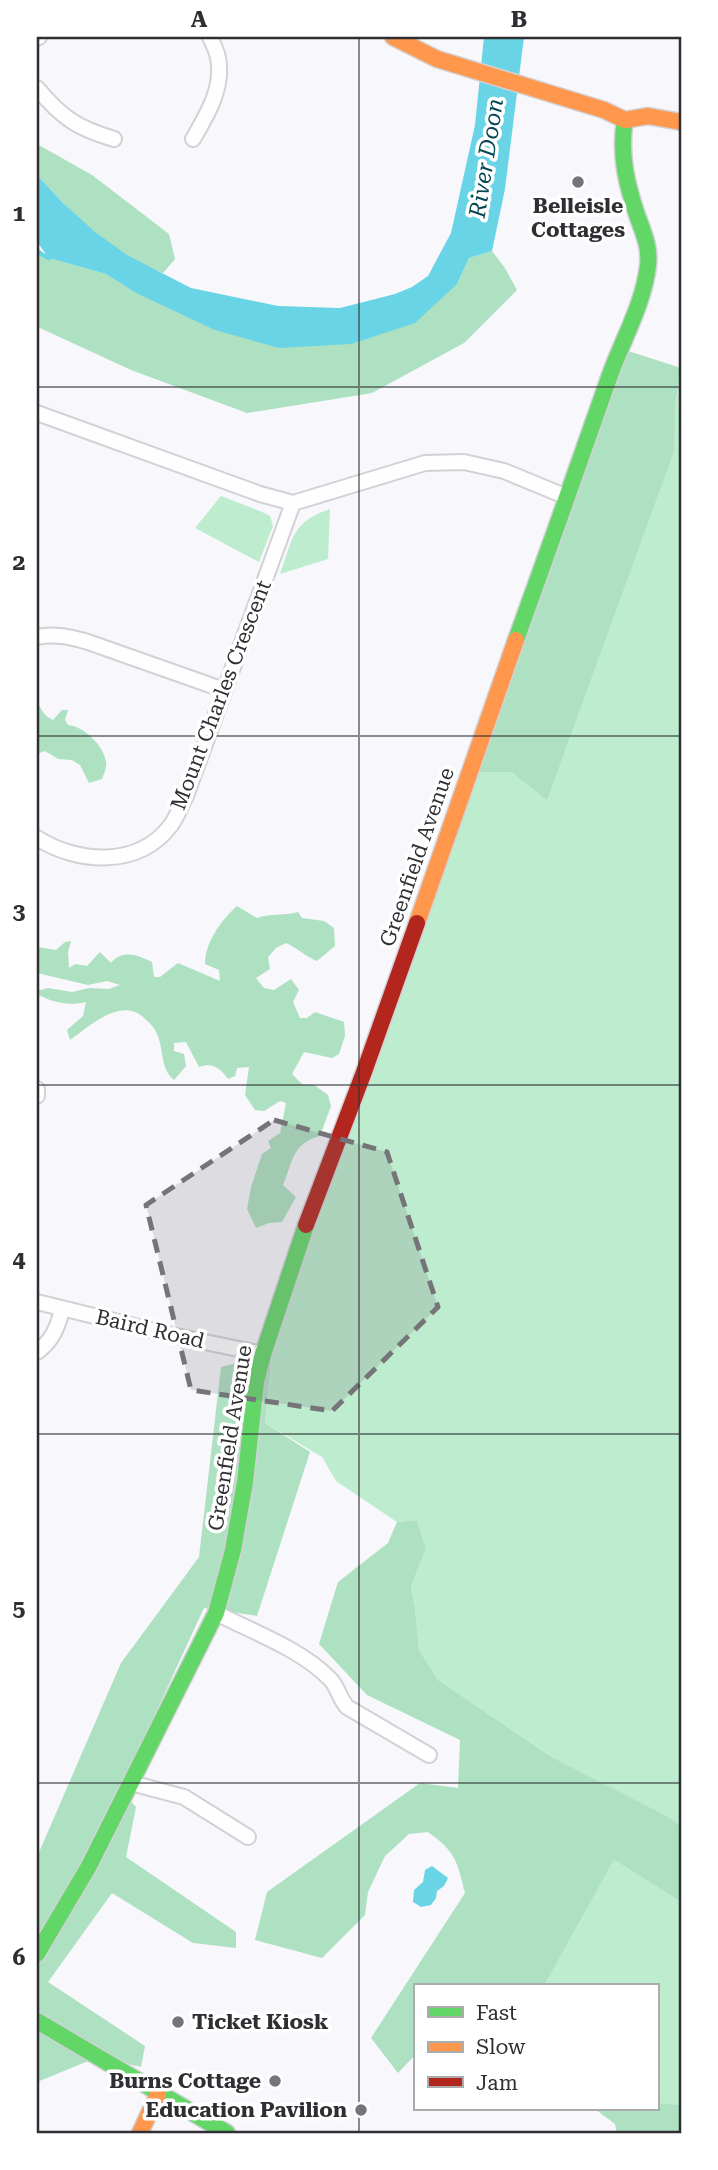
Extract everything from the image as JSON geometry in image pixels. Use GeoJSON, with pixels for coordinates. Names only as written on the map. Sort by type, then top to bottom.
{"type":"FeatureCollection","features":[{"type":"Feature","properties":{"kind":"street"},"geometry":{"type":"LineString","coordinates":[[193,139],[209,111],[219,82],[218,59],[210,37]]}},
{"type":"Feature","properties":{"kind":"street"},"geometry":{"type":"LineString","coordinates":[[393,37],[437,59],[604,110],[625,120],[648,116],[681,122]]}},
{"type":"Feature","properties":{"kind":"street"},"geometry":{"type":"LineString","coordinates":[[37,88],[61,116],[89,132],[114,139]]}},
{"type":"Feature","properties":{"kind":"street","name":"Greenfield Avenue"},"geometry":{"type":"LineString","coordinates":[[37,1954],[89,1866],[216,1613],[233,1550],[245,1482],[256,1382],[263,1354],[315,1200],[364,1072],[647,274],[649,255],[626,181],[620,139],[625,120]]}},
{"type":"Feature","properties":{"kind":"street"},"geometry":{"type":"LineString","coordinates":[[37,413],[260,494],[293,503],[425,463],[464,462],[504,471],[567,498]]}},
{"type":"Feature","properties":{"kind":"street","name":"Mount Charles Crescent"},"geometry":{"type":"LineString","coordinates":[[37,838],[81,857],[115,859],[137,852],[155,841],[171,825],[186,796],[293,503]]}},
{"type":"Feature","properties":{"kind":"street"},"geometry":{"type":"LineString","coordinates":[[37,637],[69,637],[88,642],[224,690]]}},
{"type":"Feature","properties":{"kind":"street"},"geometry":{"type":"LineString","coordinates":[[37,1089],[37,1096]]}},
{"type":"Feature","properties":{"kind":"street","name":"Baird Road"},"geometry":{"type":"LineString","coordinates":[[37,1302],[171,1335],[263,1354]]}},
{"type":"Feature","properties":{"kind":"street"},"geometry":{"type":"LineString","coordinates":[[37,1352],[49,1343],[59,1323],[62,1309]]}},
{"type":"Feature","properties":{"kind":"street"},"geometry":{"type":"LineString","coordinates":[[216,1613],[307,1660],[335,1685],[347,1707],[429,1755]]}},
{"type":"Feature","properties":{"kind":"street"},"geometry":{"type":"LineString","coordinates":[[131,1783],[184,1797],[248,1837]]}},
{"type":"Feature","properties":{"kind":"street"},"geometry":{"type":"LineString","coordinates":[[37,2021],[228,2133]]}},
{"type":"Feature","properties":{"kind":"street"},"geometry":{"type":"LineString","coordinates":[[140,2133],[158,2094]]}},
{"type":"Feature","properties":{"kind":"highlighted area"},"geometry":{"type":"Polygon","coordinates":[[[274,1120],[387,1152],[438,1307],[332,1411],[191,1390],[146,1205],[274,1120]]]}},
{"type":"Feature","properties":{"kind":"green space"},"geometry":{"type":"Polygon","coordinates":[[[37,144],[92,175],[169,234],[175,259],[163,273],[115,248],[58,197],[37,175],[37,144]]]}},
{"type":"Feature","properties":{"kind":"green space"},"geometry":{"type":"Polygon","coordinates":[[[37,247],[49,258],[106,274],[134,292],[279,348],[457,284],[469,258],[492,251],[517,290],[464,343],[372,393],[247,413],[131,370],[40,328],[37,325],[37,247]]]}},
{"type":"Feature","properties":{"kind":"green space"},"geometry":{"type":"Polygon","coordinates":[[[619,348],[681,368],[675,408],[674,451],[547,800],[511,772],[469,772],[619,348]]]}},
{"type":"Feature","properties":{"kind":"green space"},"geometry":{"type":"Polygon","coordinates":[[[681,373],[681,1826],[669,1817],[550,1756],[438,1680],[419,1650],[411,1586],[426,1549],[417,1520],[397,1522],[336,1481],[322,1457],[265,1423],[272,1355],[469,772],[511,772],[547,799],[675,408],[681,373]]]}},
{"type":"Feature","properties":{"kind":"green space"},"geometry":{"type":"Polygon","coordinates":[[[221,496],[270,516],[273,526],[259,562],[195,528],[221,496]]]}},
{"type":"Feature","properties":{"kind":"green space"},"geometry":{"type":"Polygon","coordinates":[[[330,509],[328,559],[280,574],[291,541],[300,526],[330,509]]]}},
{"type":"Feature","properties":{"kind":"green space"},"geometry":{"type":"Polygon","coordinates":[[[37,701],[45,715],[53,720],[62,710],[68,710],[65,720],[68,725],[87,733],[97,744],[106,762],[102,779],[89,783],[80,765],[72,760],[58,759],[45,751],[37,754],[37,701]]]}},
{"type":"Feature","properties":{"kind":"green space"},"geometry":{"type":"Polygon","coordinates":[[[237,906],[257,918],[298,912],[302,918],[324,921],[334,928],[335,946],[317,961],[286,943],[276,948],[268,957],[270,969],[256,978],[264,988],[274,990],[291,979],[299,990],[293,1002],[300,1018],[307,1018],[315,1012],[344,1022],[345,1036],[339,1054],[332,1058],[304,1052],[292,1074],[302,1084],[314,1085],[328,1095],[331,1106],[320,1136],[304,1143],[292,1161],[283,1185],[296,1197],[282,1222],[256,1228],[247,1209],[251,1187],[262,1154],[271,1148],[268,1141],[280,1133],[286,1103],[280,1101],[264,1111],[255,1110],[245,1095],[249,1067],[237,1068],[235,1076],[228,1079],[216,1067],[199,1067],[186,1042],[174,1043],[174,1051],[184,1054],[186,1066],[174,1080],[164,1065],[154,1028],[138,1013],[128,1010],[118,1011],[98,1020],[70,1040],[67,1030],[83,1016],[86,1002],[61,1003],[37,994],[37,991],[48,988],[72,992],[89,988],[109,989],[120,985],[107,981],[88,985],[37,973],[37,947],[56,950],[65,942],[71,941],[68,952],[69,968],[75,964],[87,966],[100,952],[111,963],[125,955],[147,959],[152,962],[154,977],[160,977],[178,963],[220,981],[219,970],[205,964],[206,956],[215,932],[237,906]]]}},
{"type":"Feature","properties":{"kind":"green space"},"geometry":{"type":"Polygon","coordinates":[[[272,1354],[265,1423],[310,1452],[257,1616],[204,1608],[120,1790],[136,1807],[126,1857],[236,1932],[236,1948],[193,1943],[112,1893],[48,1982],[145,2046],[141,2067],[98,2057],[37,2082],[37,1857],[121,1663],[199,1557],[221,1367],[272,1354]]]}},
{"type":"Feature","properties":{"kind":"green space"},"geometry":{"type":"Polygon","coordinates":[[[417,1520],[426,1549],[411,1586],[419,1650],[438,1680],[550,1756],[669,1817],[681,1826],[681,1902],[614,1860],[545,1984],[414,1984],[414,2056],[398,2073],[371,2038],[465,1893],[454,1858],[444,1845],[428,1832],[409,1834],[385,1856],[368,1892],[365,1915],[322,1958],[255,1940],[267,1892],[420,1783],[458,1788],[460,1740],[367,1695],[319,1644],[338,1582],[388,1543],[397,1522],[417,1520]]]}},
{"type":"Feature","properties":{"kind":"green space"},"geometry":{"type":"Polygon","coordinates":[[[614,1860],[681,1902],[681,2105],[658,2103],[658,1984],[545,1984],[614,1860]]]}},
{"type":"Feature","properties":{"kind":"green space"},"geometry":{"type":"Polygon","coordinates":[[[658,2103],[681,2105],[681,2133],[617,2133],[615,2124],[596,2110],[658,2110],[658,2103]]]}},
{"type":"Feature","properties":{"kind":"water","name":"River Doon"},"geometry":{"type":"Polygon","coordinates":[[[484,37],[524,37],[505,189],[492,251],[469,258],[457,284],[415,323],[351,344],[279,348],[215,330],[134,292],[106,274],[49,258],[37,242],[37,175],[95,232],[127,255],[191,288],[278,306],[340,308],[412,287],[428,276],[451,233],[475,125],[484,37]]]}},
{"type":"Feature","properties":{"kind":"water"},"geometry":{"type":"Polygon","coordinates":[[[432,1866],[448,1878],[444,1886],[437,1891],[431,1905],[421,1907],[413,1902],[414,1890],[423,1882],[425,1870],[432,1866]]]}},
{"type":"Feature","properties":{"kind":"waterway"},"geometry":{"type":"LineString","coordinates":[[37,252],[49,258]]}},
{"type":"Feature","properties":{"kind":"traffic: fast"},"geometry":{"type":"LineString","coordinates":[[516,640],[646,279],[647,247],[625,170],[625,120]]}},
{"type":"Feature","properties":{"kind":"traffic: fast"},"geometry":{"type":"LineString","coordinates":[[37,1954],[89,1866],[216,1613],[233,1550],[245,1482],[256,1382],[306,1225]]}},
{"type":"Feature","properties":{"kind":"traffic: fast"},"geometry":{"type":"LineString","coordinates":[[37,2021],[227,2133]]}},
{"type":"Feature","properties":{"kind":"traffic: slow"},"geometry":{"type":"LineString","coordinates":[[393,37],[437,59],[604,110],[625,120],[648,116],[681,122]]}},
{"type":"Feature","properties":{"kind":"traffic: slow"},"geometry":{"type":"LineString","coordinates":[[417,923],[516,640]]}},
{"type":"Feature","properties":{"kind":"traffic: slow"},"geometry":{"type":"LineString","coordinates":[[140,2133],[158,2094]]}},
{"type":"Feature","properties":{"kind":"traffic: jam"},"geometry":{"type":"LineString","coordinates":[[306,1225],[417,923]]}},
{"type":"Feature","properties":{"kind":"place","name":"Belleisle Cottages"},"geometry":{"type":"Point","coordinates":[578,182]}},
{"type":"Feature","properties":{"kind":"place","name":"Ticket Kiosk"},"geometry":{"type":"Point","coordinates":[178,2022]}},
{"type":"Feature","properties":{"kind":"place","name":"Burns Cottage"},"geometry":{"type":"Point","coordinates":[275,2081]}},
{"type":"Feature","properties":{"kind":"place","name":"Education Pavilion"},"geometry":{"type":"Point","coordinates":[361,2110]}}]}
